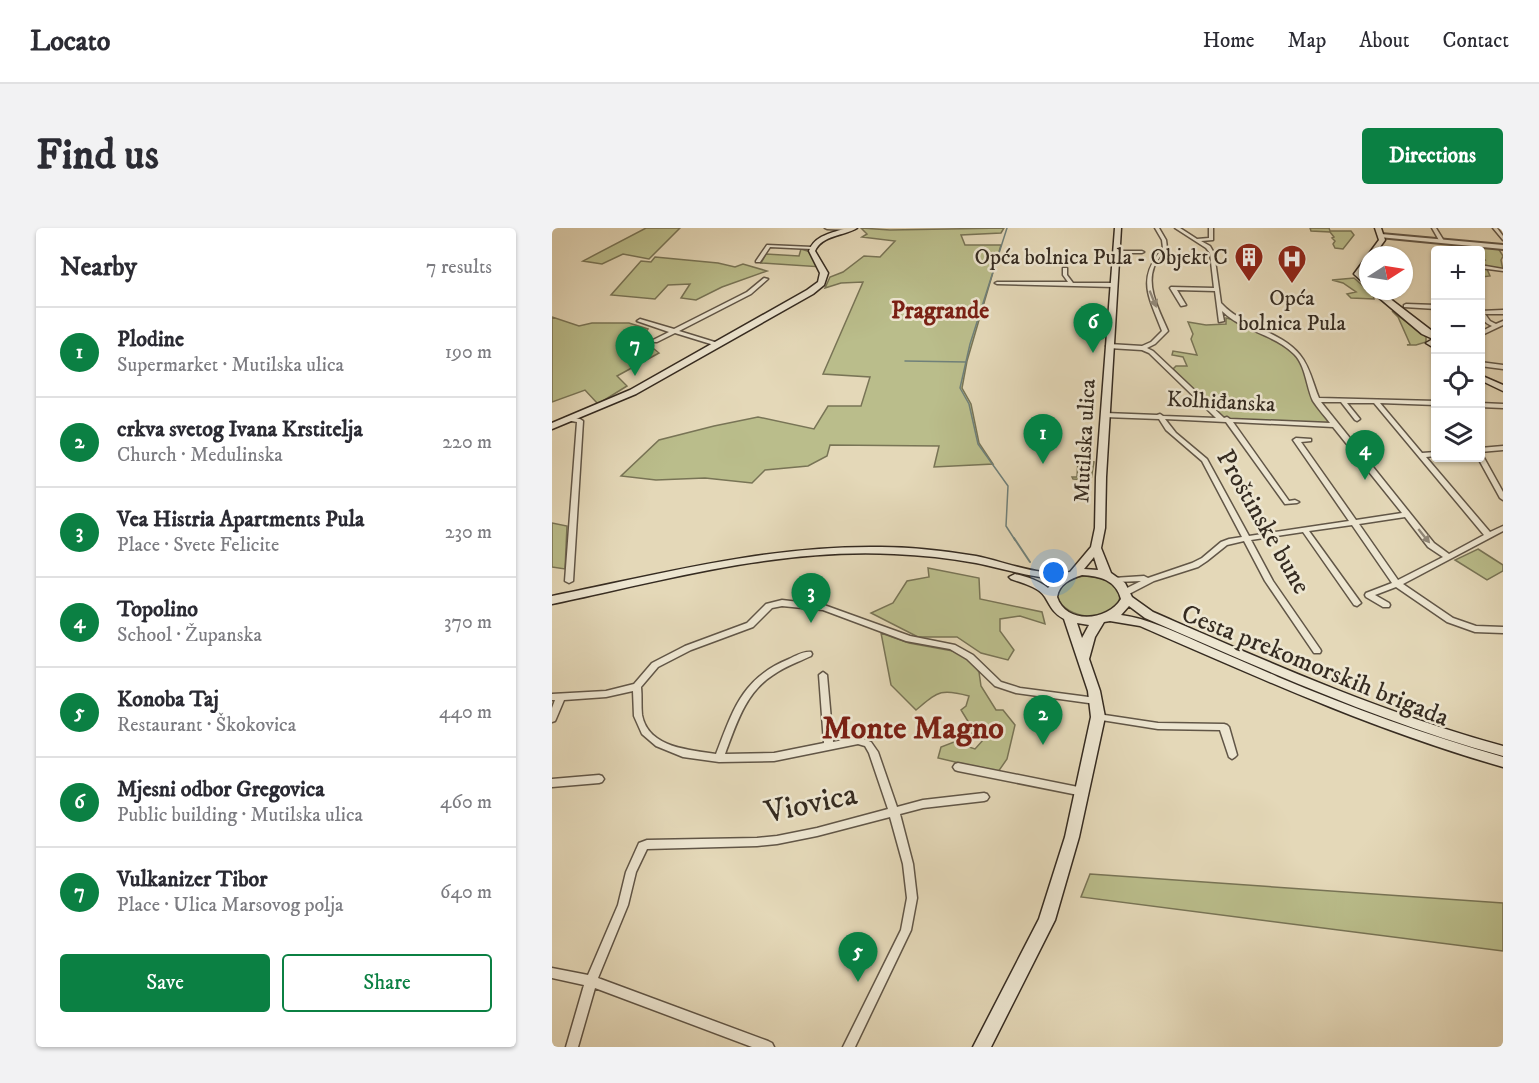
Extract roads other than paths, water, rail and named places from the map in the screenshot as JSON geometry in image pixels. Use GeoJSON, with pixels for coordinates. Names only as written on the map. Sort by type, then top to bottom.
{"type":"FeatureCollection","features":[{"type":"Feature","properties":{"kind":"main road","name":"Mutilska ulica"},"geometry":{"type":"LineString","coordinates":[[1111,578],[1096,548],[1100,528],[1109,346],[1118,228]]}},
{"type":"Feature","properties":{"kind":"main road"},"geometry":{"type":"LineString","coordinates":[[1377,246],[1382,240],[1378,228]]}},
{"type":"Feature","properties":{"kind":"main road"},"geometry":{"type":"LineString","coordinates":[[552,426],[633,392],[819,286],[824,273],[812,248],[822,238],[852,229]]}},
{"type":"Feature","properties":{"kind":"main road"},"geometry":{"type":"LineString","coordinates":[[1386,300],[1431,339]]}},
{"type":"Feature","properties":{"kind":"main road"},"geometry":{"type":"LineString","coordinates":[[1485,379],[1503,388]]}},
{"type":"Feature","properties":{"kind":"main road"},"geometry":{"type":"LineString","coordinates":[[1096,548],[1070,575],[1058,581],[1051,595],[1059,611],[1070,617],[1090,621],[1105,619]]}},
{"type":"Feature","properties":{"kind":"main road"},"geometry":{"type":"LineString","coordinates":[[833,550],[968,566],[1021,578],[1034,583],[1051,595]]}},
{"type":"Feature","properties":{"kind":"main road"},"geometry":{"type":"LineString","coordinates":[[552,600],[724,562],[762,556],[833,550],[882,550],[934,554],[977,560],[1043,575],[1090,572],[1111,578],[1126,596],[1124,606],[1096,624],[1088,639],[1083,662]]}},
{"type":"Feature","properties":{"kind":"main road","name":"Cesta prekomorskih brigada"},"geometry":{"type":"LineString","coordinates":[[1126,596],[1149,615],[1342,698],[1419,726],[1503,752]]}},
{"type":"Feature","properties":{"kind":"main road"},"geometry":{"type":"LineString","coordinates":[[982,1047],[1047,920],[1060,882],[1083,792],[1098,717],[1096,700],[1070,617]]}},
{"type":"Feature","properties":{"kind":"main road","name":"Cesta prekomorskih brigada"},"geometry":{"type":"LineString","coordinates":[[1105,619],[1142,622],[1334,705],[1416,735],[1503,762]]}},
{"type":"Feature","properties":{"kind":"street"},"geometry":{"type":"LineString","coordinates":[[827,228],[852,229]]}},
{"type":"Feature","properties":{"kind":"street"},"geometry":{"type":"LineString","coordinates":[[1143,348],[1153,343],[1165,331],[1148,287],[1152,262],[1166,244],[1157,228]]}},
{"type":"Feature","properties":{"kind":"street"},"geometry":{"type":"LineString","coordinates":[[1176,228],[1212,253]]}},
{"type":"Feature","properties":{"kind":"street"},"geometry":{"type":"LineString","coordinates":[[1210,228],[1221,319],[1231,315]]}},
{"type":"Feature","properties":{"kind":"street"},"geometry":{"type":"LineString","coordinates":[[1434,228],[1442,241]]}},
{"type":"Feature","properties":{"kind":"street"},"geometry":{"type":"LineString","coordinates":[[1495,228],[1503,239]]}},
{"type":"Feature","properties":{"kind":"street"},"geometry":{"type":"LineString","coordinates":[[1381,236],[1503,247]]}},
{"type":"Feature","properties":{"kind":"street"},"geometry":{"type":"LineString","coordinates":[[1196,240],[1211,239]]}},
{"type":"Feature","properties":{"kind":"street"},"geometry":{"type":"LineString","coordinates":[[758,261],[769,246],[812,248]]}},
{"type":"Feature","properties":{"kind":"street"},"geometry":{"type":"LineString","coordinates":[[1116,252],[1142,252]]}},
{"type":"Feature","properties":{"kind":"street"},"geometry":{"type":"LineString","coordinates":[[1485,267],[1503,270]]}},
{"type":"Feature","properties":{"kind":"street"},"geometry":{"type":"LineString","coordinates":[[1065,269],[1065,275],[1072,284]]}},
{"type":"Feature","properties":{"kind":"street"},"geometry":{"type":"LineString","coordinates":[[655,341],[749,293],[766,279]]}},
{"type":"Feature","properties":{"kind":"street"},"geometry":{"type":"LineString","coordinates":[[997,283],[1114,285]]}},
{"type":"Feature","properties":{"kind":"street"},"geometry":{"type":"LineString","coordinates":[[1183,304],[1173,288],[1217,290]]}},
{"type":"Feature","properties":{"kind":"street"},"geometry":{"type":"LineString","coordinates":[[1219,304],[1231,315],[1281,342],[1300,357],[1316,400],[1431,545],[1449,557]]}},
{"type":"Feature","properties":{"kind":"street"},"geometry":{"type":"LineString","coordinates":[[1406,306],[1431,307]]}},
{"type":"Feature","properties":{"kind":"street"},"geometry":{"type":"LineString","coordinates":[[1485,312],[1503,312]]}},
{"type":"Feature","properties":{"kind":"street"},"geometry":{"type":"LineString","coordinates":[[1485,318],[1495,326]]}},
{"type":"Feature","properties":{"kind":"street"},"geometry":{"type":"LineString","coordinates":[[640,321],[716,344]]}},
{"type":"Feature","properties":{"kind":"street"},"geometry":{"type":"LineString","coordinates":[[1485,331],[1503,323]]}},
{"type":"Feature","properties":{"kind":"street"},"geometry":{"type":"LineString","coordinates":[[1109,346],[1143,348],[1158,357],[1224,419],[1287,503],[1295,502]]}},
{"type":"Feature","properties":{"kind":"street"},"geometry":{"type":"LineString","coordinates":[[1485,365],[1503,367]]}},
{"type":"Feature","properties":{"kind":"street"},"geometry":{"type":"LineString","coordinates":[[1316,400],[1431,403]]}},
{"type":"Feature","properties":{"kind":"street"},"geometry":{"type":"LineString","coordinates":[[1343,401],[1357,419]]}},
{"type":"Feature","properties":{"kind":"street"},"geometry":{"type":"LineString","coordinates":[[1376,402],[1489,536]]}},
{"type":"Feature","properties":{"kind":"street"},"geometry":{"type":"LineString","coordinates":[[1485,405],[1503,406]]}},
{"type":"Feature","properties":{"kind":"street"},"geometry":{"type":"LineString","coordinates":[[569,581],[580,422],[588,411]]}},
{"type":"Feature","properties":{"kind":"street","name":"Kolhiđanska"},"geometry":{"type":"LineString","coordinates":[[1105,415],[1335,425]]}},
{"type":"Feature","properties":{"kind":"street","name":"Proštinske bune"},"geometry":{"type":"LineString","coordinates":[[1160,416],[1164,426],[1197,451],[1205,460],[1269,581],[1317,651]]}},
{"type":"Feature","properties":{"kind":"street"},"geometry":{"type":"LineString","coordinates":[[567,419],[580,422]]}},
{"type":"Feature","properties":{"kind":"street"},"geometry":{"type":"LineString","coordinates":[[1309,440],[1296,440],[1397,584],[1450,620],[1475,629],[1503,630]]}},
{"type":"Feature","properties":{"kind":"street"},"geometry":{"type":"LineString","coordinates":[[1485,450],[1503,448]]}},
{"type":"Feature","properties":{"kind":"street"},"geometry":{"type":"LineString","coordinates":[[1421,455],[1431,454]]}},
{"type":"Feature","properties":{"kind":"street"},"geometry":{"type":"LineString","coordinates":[[1484,462],[1500,487],[1503,498]]}},
{"type":"Feature","properties":{"kind":"street"},"geometry":{"type":"LineString","coordinates":[[1111,578],[1153,577],[1196,564],[1206,559],[1222,543],[1406,515]]}},
{"type":"Feature","properties":{"kind":"street"},"geometry":{"type":"LineString","coordinates":[[1386,605],[1370,595],[1397,584],[1503,528]]}},
{"type":"Feature","properties":{"kind":"street"},"geometry":{"type":"LineString","coordinates":[[1304,529],[1357,603]]}},
{"type":"Feature","properties":{"kind":"street"},"geometry":{"type":"LineString","coordinates":[[1126,596],[1153,577]]}},
{"type":"Feature","properties":{"kind":"street"},"geometry":{"type":"LineString","coordinates":[[552,719],[556,697],[620,693],[637,686],[656,665],[688,648],[750,625],[774,603],[824,608],[909,639],[952,647],[970,657],[998,684],[1019,691],[1096,700]]}},
{"type":"Feature","properties":{"kind":"street"},"geometry":{"type":"LineString","coordinates":[[719,759],[746,694],[766,674],[785,662],[808,654]]}},
{"type":"Feature","properties":{"kind":"street"},"geometry":{"type":"LineString","coordinates":[[823,675],[829,746]]}},
{"type":"Feature","properties":{"kind":"street"},"geometry":{"type":"LineString","coordinates":[[637,686],[640,725],[651,739],[670,749],[719,759],[774,757],[863,741],[873,752],[881,770],[908,864],[912,898],[906,930],[849,1047]]}},
{"type":"Feature","properties":{"kind":"street"},"geometry":{"type":"LineString","coordinates":[[1098,717],[1158,726],[1224,727],[1232,755]]}},
{"type":"Feature","properties":{"kind":"street"},"geometry":{"type":"LineString","coordinates":[[958,767],[1083,792]]}},
{"type":"Feature","properties":{"kind":"street"},"geometry":{"type":"LineString","coordinates":[[552,783],[600,779]]}},
{"type":"Feature","properties":{"kind":"street","name":"Viovica"},"geometry":{"type":"LineString","coordinates":[[591,981],[623,905],[631,872],[643,846],[647,844],[777,840],[932,802],[984,797]]}},
{"type":"Feature","properties":{"kind":"street"},"geometry":{"type":"LineString","coordinates":[[552,973],[591,981],[768,1047]]}},
{"type":"Feature","properties":{"kind":"street"},"geometry":{"type":"LineString","coordinates":[[572,1047],[591,981]]}},
{"type":"Feature","properties":{"kind":"waterway"},"geometry":{"type":"LineString","coordinates":[[966,362],[1007,228]]}},
{"type":"Feature","properties":{"kind":"waterway"},"geometry":{"type":"LineString","coordinates":[[905,361],[966,362]]}},
{"type":"Feature","properties":{"kind":"waterway"},"geometry":{"type":"LineString","coordinates":[[966,362],[960,388],[969,404],[978,444],[1008,486],[1006,526],[1015,540]]}},
{"type":"Feature","properties":{"kind":"waterway"},"geometry":{"type":"LineString","coordinates":[[1014,538],[1030,562]]}},
{"type":"Feature","properties":{"kind":"place","name":"Opća bolnica Pula - Objekt C"},"geometry":{"type":"Point","coordinates":[1249,282]}},
{"type":"Feature","properties":{"kind":"place","name":"Opća bolnica Pula"},"geometry":{"type":"Point","coordinates":[1292,284]}},
{"type":"Feature","properties":{"kind":"place","name":"Mjesni odbor Gregovica"},"geometry":{"type":"Point","coordinates":[1093,353]}},
{"type":"Feature","properties":{"kind":"place","name":"Vulkanizer Tibor"},"geometry":{"type":"Point","coordinates":[635,376]}},
{"type":"Feature","properties":{"kind":"place","name":"Plodine"},"geometry":{"type":"Point","coordinates":[1043,464]}},
{"type":"Feature","properties":{"kind":"place","name":"Topolino"},"geometry":{"type":"Point","coordinates":[1365,480]}},
{"type":"Feature","properties":{"kind":"place","name":"Vea Histria Apartments Pula"},"geometry":{"type":"Point","coordinates":[811,623]}},
{"type":"Feature","properties":{"kind":"place","name":"crkva svetog Ivana Krstitelja"},"geometry":{"type":"Point","coordinates":[1043,745]}},
{"type":"Feature","properties":{"kind":"place","name":"Konoba Taj"},"geometry":{"type":"Point","coordinates":[858,982]}},
{"type":"Feature","properties":{"kind":"district","name":"Pragrande"},"geometry":{"type":"Point","coordinates":[940,311]}},
{"type":"Feature","properties":{"kind":"district","name":"Monte Magno"},"geometry":{"type":"Point","coordinates":[913,729]}}]}
